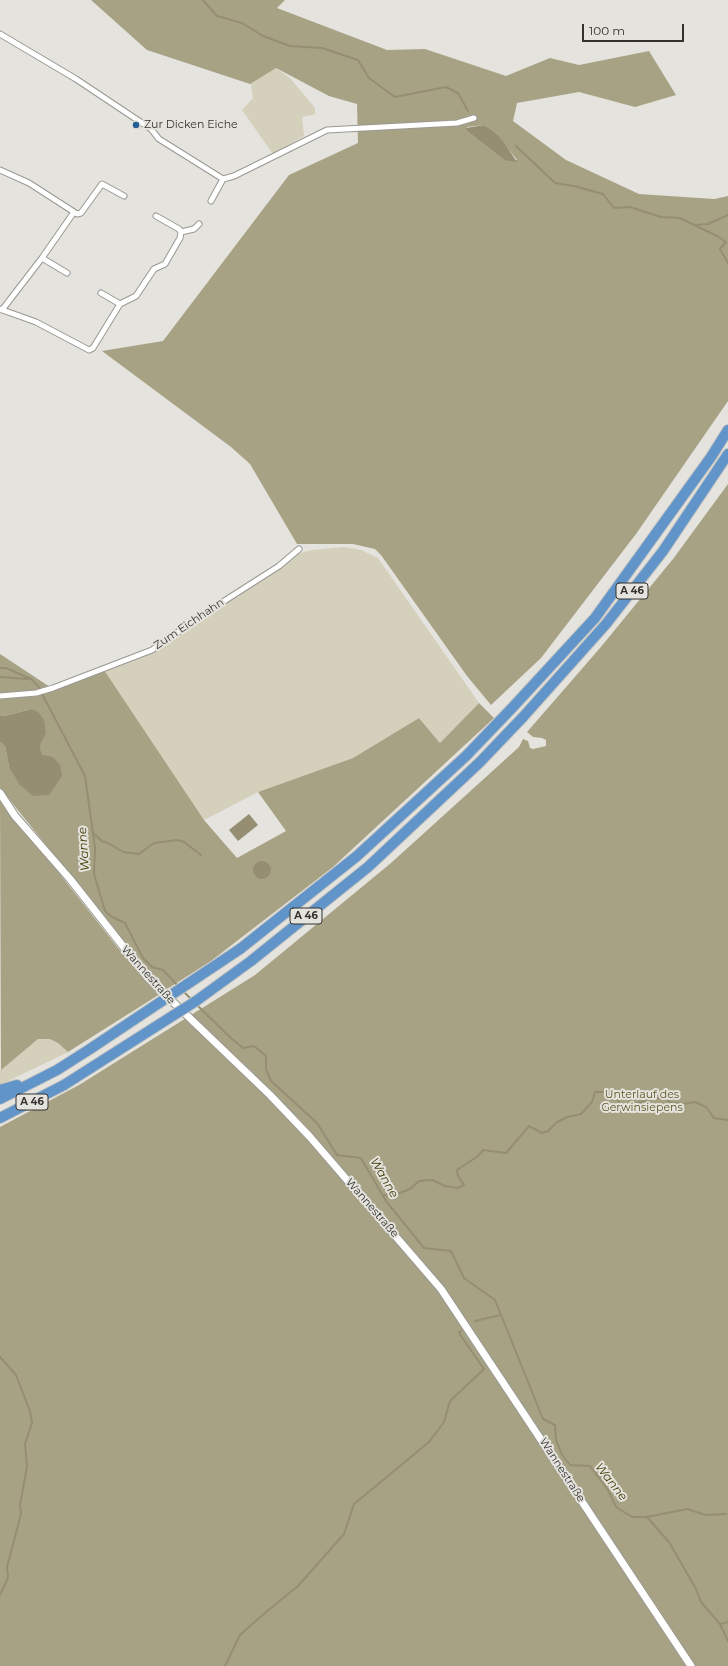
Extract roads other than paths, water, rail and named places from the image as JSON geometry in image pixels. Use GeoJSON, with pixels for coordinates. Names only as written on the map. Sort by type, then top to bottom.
{"type":"FeatureCollection","features":[{"type":"Feature","properties":{"kind":"highway"},"geometry":{"type":"LineString","coordinates":[[711,457],[728,424]]}},
{"type":"Feature","properties":{"kind":"highway","name":"A 46"},"geometry":{"type":"LineString","coordinates":[[0,1099],[55,1070],[240,949],[357,856],[466,756],[595,618],[711,457],[728,430]]}},
{"type":"Feature","properties":{"kind":"highway","name":"A 46"},"geometry":{"type":"LineString","coordinates":[[0,1118],[64,1085],[196,1001],[257,956],[368,867],[480,762],[523,717],[606,624],[663,551],[728,454]]}},
{"type":"Feature","properties":{"kind":"highway"},"geometry":{"type":"LineString","coordinates":[[0,1090],[55,1070]]}},
{"type":"Feature","properties":{"kind":"street"},"geometry":{"type":"LineString","coordinates":[[0,34],[76,79],[151,129],[159,139],[223,179]]}},
{"type":"Feature","properties":{"kind":"street"},"geometry":{"type":"LineString","coordinates":[[211,201],[223,179],[234,176],[327,130],[457,123],[474,118]]}},
{"type":"Feature","properties":{"kind":"street"},"geometry":{"type":"LineString","coordinates":[[0,170],[29,183],[78,214],[81,213],[102,184],[124,196]]}},
{"type":"Feature","properties":{"kind":"street"},"geometry":{"type":"LineString","coordinates":[[74,212],[42,258],[1,309],[36,322],[89,350],[96,346],[120,304],[135,298],[154,269],[164,265],[180,238],[181,232]]}},
{"type":"Feature","properties":{"kind":"street"},"geometry":{"type":"LineString","coordinates":[[156,216],[181,232]]}},
{"type":"Feature","properties":{"kind":"street"},"geometry":{"type":"LineString","coordinates":[[181,232],[194,229],[199,224]]}},
{"type":"Feature","properties":{"kind":"street"},"geometry":{"type":"LineString","coordinates":[[42,258],[67,273]]}},
{"type":"Feature","properties":{"kind":"street"},"geometry":{"type":"LineString","coordinates":[[101,293],[120,304]]}},
{"type":"Feature","properties":{"kind":"street","name":"Zum Eichhahn"},"geometry":{"type":"LineString","coordinates":[[0,696],[36,693],[47,690],[152,650],[206,612],[279,566],[299,549]]}},
{"type":"Feature","properties":{"kind":"street","name":"Wannestraße"},"geometry":{"type":"LineString","coordinates":[[0,793],[16,816],[70,880],[148,978],[270,1095],[310,1137],[441,1290],[691,1666]]}},
{"type":"Feature","properties":{"kind":"waterway"},"geometry":{"type":"LineString","coordinates":[[203,0],[217,16],[242,23],[263,36],[290,46],[322,48],[358,60],[369,78],[395,97],[446,87],[458,93],[468,111]]}},
{"type":"Feature","properties":{"kind":"waterway"},"geometry":{"type":"LineString","coordinates":[[516,146],[555,183],[574,186],[603,194],[614,208],[630,207],[661,217],[680,218],[717,236],[726,242],[720,249],[728,263]]}},
{"type":"Feature","properties":{"kind":"waterway"},"geometry":{"type":"LineString","coordinates":[[695,225],[708,224],[728,215]]}},
{"type":"Feature","properties":{"kind":"waterway","name":"Wanne"},"geometry":{"type":"LineString","coordinates":[[0,668],[6,668],[31,679],[38,686],[85,776],[95,848],[94,874],[105,911],[112,917],[125,923],[143,958],[152,967],[163,970],[178,986]]}},
{"type":"Feature","properties":{"kind":"waterway"},"geometry":{"type":"LineString","coordinates":[[0,677],[28,679]]}},
{"type":"Feature","properties":{"kind":"waterway"},"geometry":{"type":"LineString","coordinates":[[93,833],[103,842],[106,842],[123,852],[139,854],[154,843],[177,840],[184,842],[201,855]]}},
{"type":"Feature","properties":{"kind":"waterway","name":"Wanne"},"geometry":{"type":"LineString","coordinates":[[183,991],[192,1000]]}},
{"type":"Feature","properties":{"kind":"waterway","name":"Wanne"},"geometry":{"type":"LineString","coordinates":[[197,1005],[243,1048],[254,1046],[266,1056],[266,1069],[271,1081],[317,1123],[337,1155],[361,1158],[386,1201],[424,1248],[451,1251],[464,1278],[495,1300],[543,1419],[555,1425],[556,1440],[562,1455],[570,1465],[590,1466],[608,1490],[616,1507],[632,1517],[647,1517],[669,1542],[696,1589],[701,1602],[720,1624],[728,1641]]}},
{"type":"Feature","properties":{"kind":"waterway"},"geometry":{"type":"LineString","coordinates":[[383,1195],[392,1196],[410,1189],[419,1181],[432,1180],[445,1186],[458,1188],[464,1185],[458,1176],[457,1170],[478,1156],[483,1150],[506,1153],[529,1126],[542,1133],[548,1131],[556,1123],[567,1117],[581,1114],[592,1102],[595,1092],[607,1092],[615,1097],[619,1102],[621,1112],[629,1112],[634,1104],[650,1099],[663,1098],[672,1103],[683,1104],[695,1102],[706,1107],[714,1118],[728,1120]]}},
{"type":"Feature","properties":{"kind":"waterway"},"geometry":{"type":"LineString","coordinates":[[475,1321],[501,1315]]}},
{"type":"Feature","properties":{"kind":"waterway"},"geometry":{"type":"LineString","coordinates":[[225,1666],[240,1635],[298,1586],[344,1534],[354,1504],[429,1442],[444,1422],[450,1401],[484,1369],[459,1333],[461,1331]]}},
{"type":"Feature","properties":{"kind":"waterway"},"geometry":{"type":"LineString","coordinates":[[0,1357],[16,1375],[30,1411],[32,1423],[25,1444],[27,1467],[20,1505],[21,1514],[7,1567],[8,1578],[0,1595]]}},
{"type":"Feature","properties":{"kind":"waterway"},"geometry":{"type":"LineString","coordinates":[[647,1517],[687,1509],[706,1515],[726,1514]]}},
{"type":"Feature","properties":{"kind":"waterway"},"geometry":{"type":"LineString","coordinates":[[720,1624],[728,1622]]}},
{"type":"Feature","properties":{"kind":"place","name":"Zur Dicken Eiche"},"geometry":{"type":"Point","coordinates":[136,125]}},
{"type":"Feature","properties":{"kind":"park label","name":"Unterlauf des Gerwinsiepens"},"geometry":{"type":"Point","coordinates":[642,1101]}}]}
